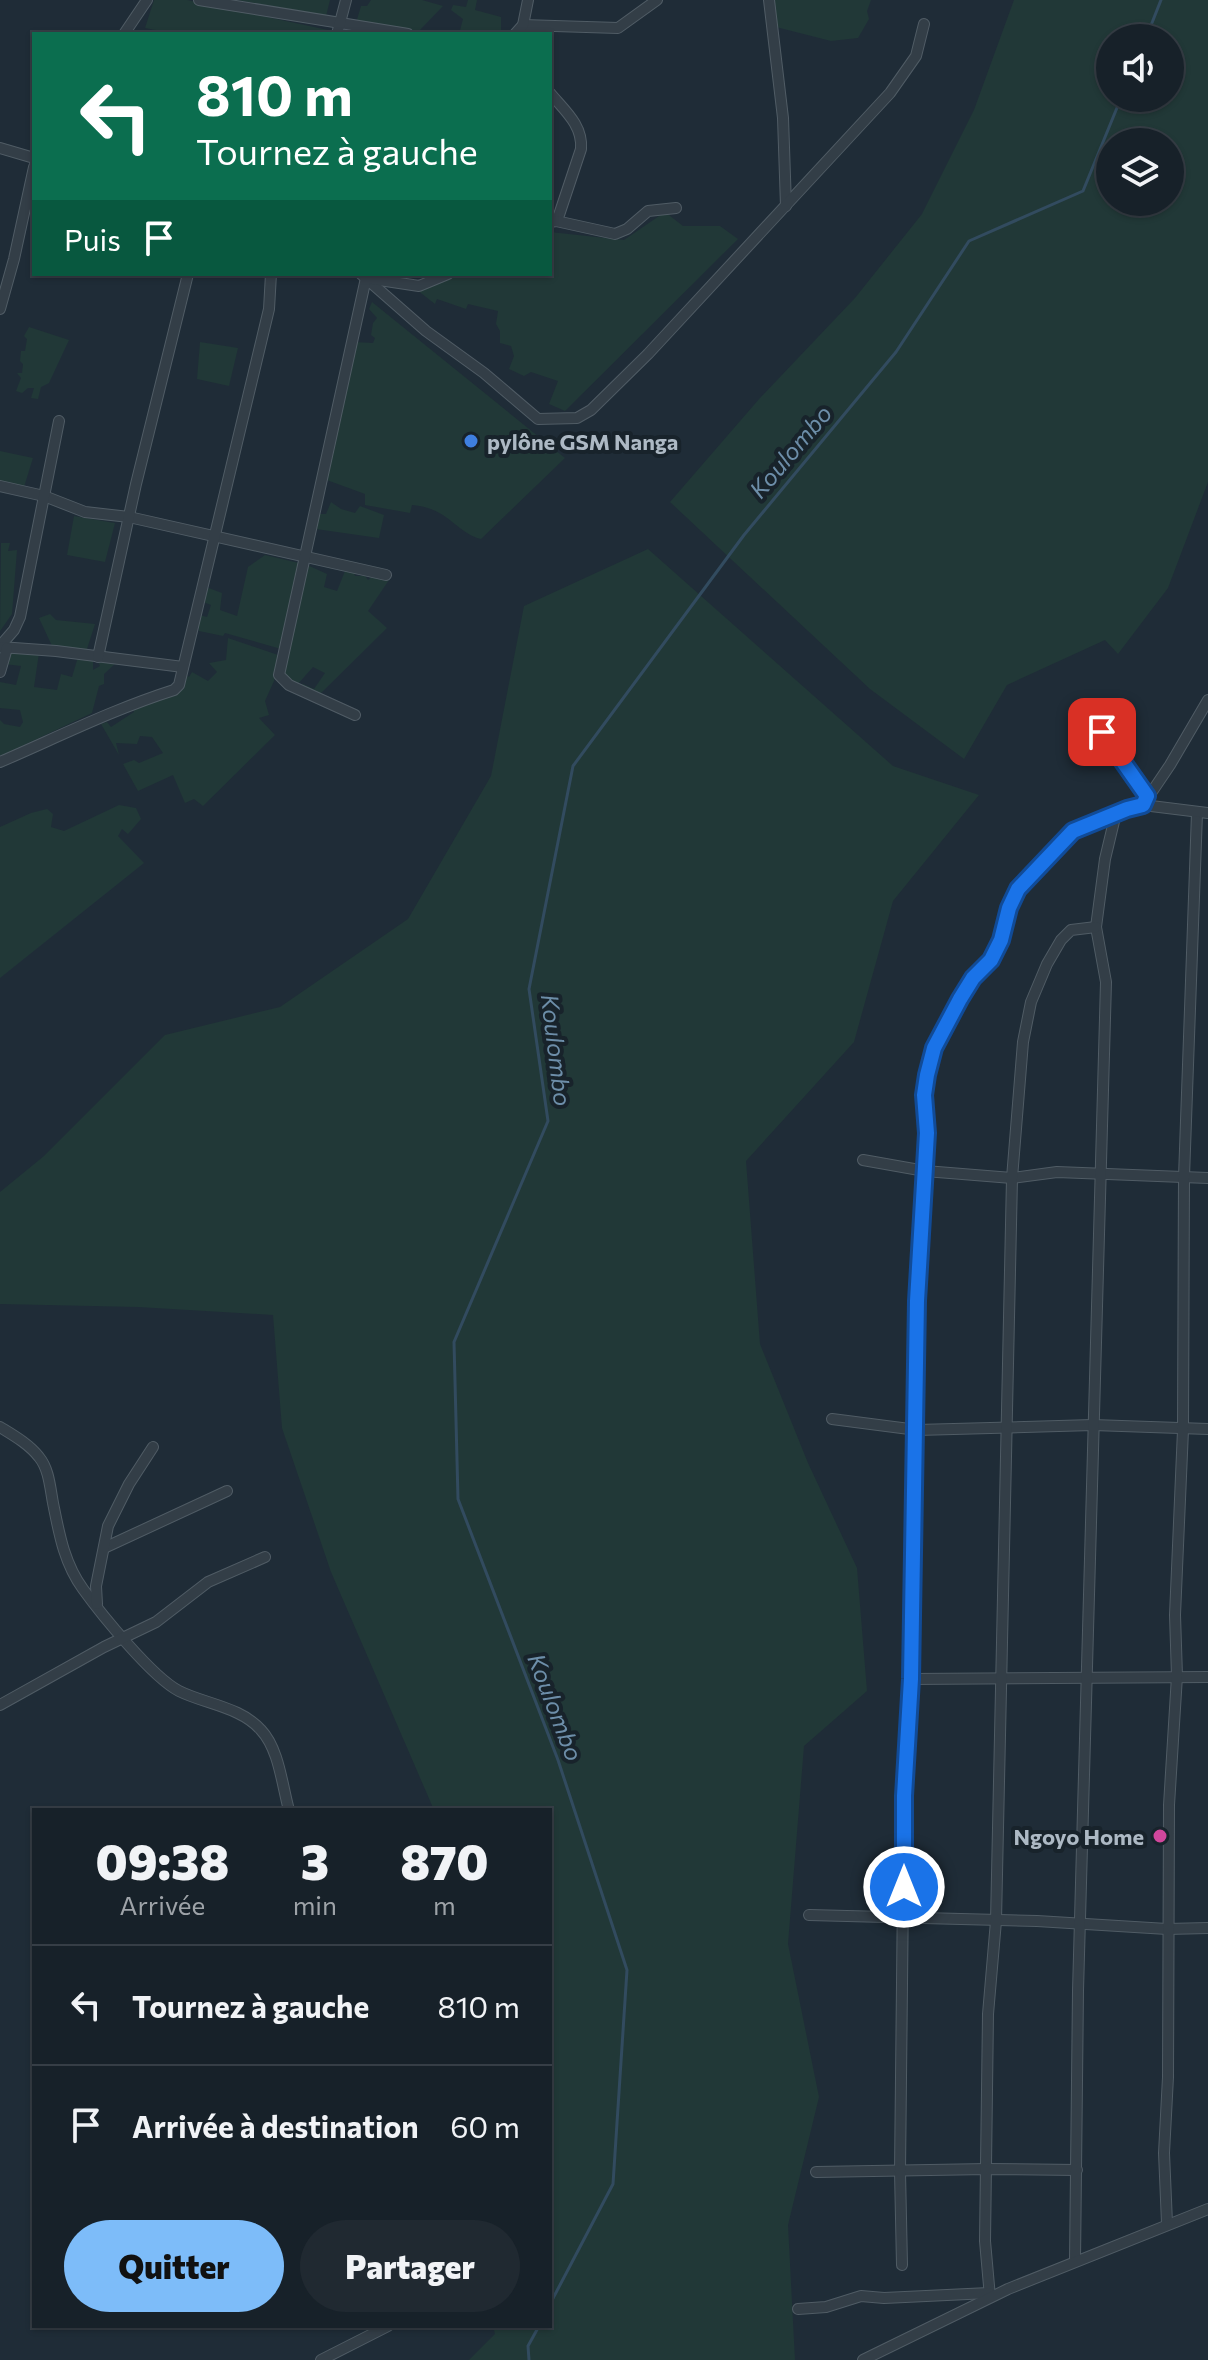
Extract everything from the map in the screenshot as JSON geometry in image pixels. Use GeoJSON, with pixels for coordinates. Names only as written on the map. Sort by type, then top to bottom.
{"type":"FeatureCollection","features":[{"type":"Feature","properties":{"kind":"street"},"geometry":{"type":"LineString","coordinates":[[125,32],[147,0]]}},
{"type":"Feature","properties":{"kind":"street"},"geometry":{"type":"LineString","coordinates":[[199,0],[339,28],[385,32]]}},
{"type":"Feature","properties":{"kind":"street"},"geometry":{"type":"LineString","coordinates":[[339,28],[346,0]]}},
{"type":"Feature","properties":{"kind":"street"},"geometry":{"type":"LineString","coordinates":[[528,0],[519,29],[618,28],[657,0]]}},
{"type":"Feature","properties":{"kind":"street"},"geometry":{"type":"LineString","coordinates":[[769,0],[783,118],[786,206]]}},
{"type":"Feature","properties":{"kind":"street"},"geometry":{"type":"LineString","coordinates":[[363,276],[426,331],[484,373],[538,419],[577,418],[591,410],[648,354],[906,72],[916,56],[924,24]]}},
{"type":"Feature","properties":{"kind":"street"},"geometry":{"type":"LineString","coordinates":[[552,95],[577,126],[582,138],[581,149],[553,222],[615,234],[627,229],[648,211],[676,208]]}},
{"type":"Feature","properties":{"kind":"street"},"geometry":{"type":"LineString","coordinates":[[0,148],[32,157]]}},
{"type":"Feature","properties":{"kind":"street"},"geometry":{"type":"LineString","coordinates":[[0,309],[32,176]]}},
{"type":"Feature","properties":{"kind":"street"},"geometry":{"type":"LineString","coordinates":[[98,657],[188,276]]}},
{"type":"Feature","properties":{"kind":"street"},"geometry":{"type":"LineString","coordinates":[[0,762],[125,706],[174,690],[179,685],[269,309],[271,276]]}},
{"type":"Feature","properties":{"kind":"street"},"geometry":{"type":"LineString","coordinates":[[363,276],[419,286],[443,276]]}},
{"type":"Feature","properties":{"kind":"street"},"geometry":{"type":"LineString","coordinates":[[355,715],[289,685],[279,675],[363,276]]}},
{"type":"Feature","properties":{"kind":"street"},"geometry":{"type":"LineString","coordinates":[[0,672],[2,647],[20,617],[59,421]]}},
{"type":"Feature","properties":{"kind":"street"},"geometry":{"type":"LineString","coordinates":[[0,486],[44,496],[85,512],[129,517],[386,575]]}},
{"type":"Feature","properties":{"kind":"street"},"geometry":{"type":"LineString","coordinates":[[2,647],[183,667]]}},
{"type":"Feature","properties":{"kind":"street"},"geometry":{"type":"LineString","coordinates":[[902,2265],[904,1796],[911,1679],[917,1301],[927,1133],[924,1095],[934,1048],[973,978],[991,960],[1018,889],[1073,831],[1145,801],[1208,700]]}},
{"type":"Feature","properties":{"kind":"street"},"geometry":{"type":"LineString","coordinates":[[1102,732],[1145,801],[1203,813],[1184,1177],[1183,1430],[1177,1553],[1177,1676],[1169,1805],[1168,2077],[1164,2153],[1167,2223]]}},
{"type":"Feature","properties":{"kind":"street"},"geometry":{"type":"LineString","coordinates":[[1075,2261],[1106,982],[1096,927],[1105,859],[1116,813]]}},
{"type":"Feature","properties":{"kind":"street"},"geometry":{"type":"LineString","coordinates":[[990,2295],[985,2241],[988,2014],[996,1921],[1012,1178],[1023,1042],[1031,1002],[1061,940],[1071,930],[1096,927]]}},
{"type":"Feature","properties":{"kind":"street"},"geometry":{"type":"LineString","coordinates":[[863,1160],[925,1171],[1012,1178],[1057,1172],[1208,1178]]}},
{"type":"Feature","properties":{"kind":"street"},"geometry":{"type":"LineString","coordinates":[[832,1419],[917,1430],[1093,1425],[1208,1429]]}},
{"type":"Feature","properties":{"kind":"street"},"geometry":{"type":"LineString","coordinates":[[0,1427],[27,1445],[46,1468],[63,1550],[70,1569],[97,1606],[149,1667],[178,1690],[249,1720],[260,1728],[272,1749],[288,1808]]}},
{"type":"Feature","properties":{"kind":"street"},"geometry":{"type":"LineString","coordinates":[[97,1606],[96,1586],[108,1526],[116,1507],[153,1447]]}},
{"type":"Feature","properties":{"kind":"street"},"geometry":{"type":"LineString","coordinates":[[104,1548],[227,1491]]}},
{"type":"Feature","properties":{"kind":"street"},"geometry":{"type":"LineString","coordinates":[[0,1705],[156,1622],[208,1582],[265,1557]]}},
{"type":"Feature","properties":{"kind":"street"},"geometry":{"type":"LineString","coordinates":[[911,1679],[1208,1677]]}},
{"type":"Feature","properties":{"kind":"street"},"geometry":{"type":"LineString","coordinates":[[809,1915],[1208,1928]]}},
{"type":"Feature","properties":{"kind":"street"},"geometry":{"type":"LineString","coordinates":[[816,2172],[1077,2170]]}},
{"type":"Feature","properties":{"kind":"street"},"geometry":{"type":"LineString","coordinates":[[863,2360],[990,2295],[1208,2209]]}},
{"type":"Feature","properties":{"kind":"street"},"geometry":{"type":"LineString","coordinates":[[798,2309],[826,2307],[861,2296],[990,2295]]}},
{"type":"Feature","properties":{"kind":"street"},"geometry":{"type":"LineString","coordinates":[[321,2360],[382,2328]]}},
{"type":"Feature","properties":{"kind":"green space"},"geometry":{"type":"Polygon","coordinates":[[[154,0],[187,0],[328,30],[166,32],[145,28],[154,0]]]}},
{"type":"Feature","properties":{"kind":"green space"},"geometry":{"type":"Polygon","coordinates":[[[237,0],[330,0],[326,16],[237,0]]]}},
{"type":"Feature","properties":{"kind":"green space"},"geometry":{"type":"Polygon","coordinates":[[[371,0],[422,0],[443,6],[419,31],[356,23],[361,6],[367,6],[371,0]]]}},
{"type":"Feature","properties":{"kind":"green space"},"geometry":{"type":"Polygon","coordinates":[[[468,0],[477,0],[475,10],[501,17],[501,32],[460,32],[463,19],[451,10],[453,5],[466,7],[468,0]]]}},
{"type":"Feature","properties":{"kind":"green space"},"geometry":{"type":"Polygon","coordinates":[[[772,0],[871,0],[867,11],[869,19],[858,38],[831,41],[776,27],[772,0]]]}},
{"type":"Feature","properties":{"kind":"green space"},"geometry":{"type":"Polygon","coordinates":[[[1014,0],[1208,0],[1208,482],[1168,588],[1118,654],[1105,640],[1007,685],[964,759],[870,689],[670,502],[760,398],[855,298],[922,214],[974,110],[1014,0]]]}},
{"type":"Feature","properties":{"kind":"green space"},"geometry":{"type":"Polygon","coordinates":[[[665,212],[683,226],[720,226],[738,239],[565,411],[549,404],[558,381],[531,372],[524,376],[509,369],[514,356],[511,346],[500,343],[500,331],[496,324],[498,311],[468,304],[466,309],[437,299],[435,304],[417,290],[455,276],[552,276],[552,232],[624,240],[665,212]]]}},
{"type":"Feature","properties":{"kind":"green space"},"geometry":{"type":"Polygon","coordinates":[[[372,302],[565,458],[481,539],[465,532],[444,515],[425,507],[412,505],[410,513],[365,505],[365,494],[324,479],[355,342],[373,343],[375,338],[371,335],[377,318],[369,309],[372,302]]]}},
{"type":"Feature","properties":{"kind":"green space"},"geometry":{"type":"Polygon","coordinates":[[[29,327],[69,340],[49,383],[41,387],[38,399],[31,398],[34,388],[22,393],[16,391],[21,378],[17,373],[22,373],[21,351],[25,351],[27,339],[24,336],[29,327]]]}},
{"type":"Feature","properties":{"kind":"green space"},"geometry":{"type":"Polygon","coordinates":[[[200,342],[238,348],[229,386],[197,379],[200,342]]]}},
{"type":"Feature","properties":{"kind":"green space"},"geometry":{"type":"Polygon","coordinates":[[[0,451],[33,458],[24,487],[0,483],[0,451]]]}},
{"type":"Feature","properties":{"kind":"green space"},"geometry":{"type":"Polygon","coordinates":[[[331,502],[355,513],[360,506],[384,515],[379,538],[316,529],[317,514],[326,514],[331,502]]]}},
{"type":"Feature","properties":{"kind":"green space"},"geometry":{"type":"Polygon","coordinates":[[[74,516],[115,523],[105,562],[67,555],[74,516]]]}},
{"type":"Feature","properties":{"kind":"green space"},"geometry":{"type":"Polygon","coordinates":[[[1,543],[10,543],[8,551],[17,550],[12,614],[0,631],[1,543]]]}},
{"type":"Feature","properties":{"kind":"green space"},"geometry":{"type":"Polygon","coordinates":[[[648,549],[893,766],[979,795],[893,901],[854,1042],[746,1161],[760,1344],[808,1463],[857,1568],[867,1691],[804,1746],[788,1944],[819,2097],[788,2225],[795,2360],[469,2360],[495,2334],[494,2328],[552,2328],[552,1808],[433,1808],[331,1572],[282,1428],[273,1315],[138,1307],[0,1304],[0,1192],[44,1156],[165,1035],[280,1007],[408,919],[491,776],[524,606],[648,549]]]}},
{"type":"Feature","properties":{"kind":"green space"},"geometry":{"type":"Polygon","coordinates":[[[265,555],[299,563],[281,649],[225,633],[223,636],[199,631],[199,615],[207,617],[211,605],[203,602],[206,587],[222,593],[220,610],[237,616],[248,567],[265,555]]]}},
{"type":"Feature","properties":{"kind":"green space"},"geometry":{"type":"Polygon","coordinates":[[[305,564],[327,574],[324,587],[337,591],[345,571],[354,572],[355,576],[365,576],[368,580],[373,576],[389,580],[368,611],[387,628],[318,696],[299,688],[303,684],[314,689],[325,673],[313,667],[297,685],[282,673],[305,564]]]}},
{"type":"Feature","properties":{"kind":"green space"},"geometry":{"type":"Polygon","coordinates":[[[50,614],[56,620],[95,624],[86,652],[53,648],[39,618],[50,614]]]}},
{"type":"Feature","properties":{"kind":"green space"},"geometry":{"type":"Polygon","coordinates":[[[228,638],[278,655],[274,681],[265,701],[269,715],[259,718],[275,735],[203,806],[194,799],[185,803],[173,775],[138,791],[123,764],[134,760],[139,763],[163,753],[152,737],[140,736],[137,744],[116,743],[119,755],[101,724],[107,722],[111,727],[134,712],[132,706],[184,689],[185,675],[189,677],[192,672],[208,681],[217,672],[209,663],[226,660],[228,638]]]}},
{"type":"Feature","properties":{"kind":"green space"},"geometry":{"type":"Polygon","coordinates":[[[9,651],[39,653],[34,687],[57,690],[61,674],[72,677],[78,657],[93,661],[93,670],[100,666],[97,659],[117,662],[104,674],[104,684],[99,686],[92,713],[0,755],[0,720],[4,724],[20,727],[23,722],[20,710],[0,708],[0,682],[16,685],[21,666],[4,664],[9,651]]]}},
{"type":"Feature","properties":{"kind":"green space"},"geometry":{"type":"Polygon","coordinates":[[[119,805],[136,808],[141,819],[128,834],[122,829],[118,836],[144,863],[0,978],[0,827],[47,809],[53,814],[51,827],[64,831],[119,805]]]}},
{"type":"Feature","properties":{"kind":"waterway","name":"Koulombo"},"geometry":{"type":"LineString","coordinates":[[1152,24],[1161,0]]}},
{"type":"Feature","properties":{"kind":"waterway","name":"Koulombo"},"geometry":{"type":"LineString","coordinates":[[552,2300],[613,2184],[627,1970],[558,1760],[458,1499],[454,1342],[548,1121],[529,989],[573,766],[744,535],[896,352],[969,241],[1083,191],[1115,112]]}},
{"type":"Feature","properties":{"kind":"waterway","name":"Koulombo"},"geometry":{"type":"LineString","coordinates":[[529,2360],[528,2346],[538,2328]]}},
{"type":"Feature","properties":{"kind":"place","name":"pylône GSM Nanga"},"geometry":{"type":"Point","coordinates":[471,441]}},
{"type":"Feature","properties":{"kind":"place","name":"Ngoyo Home"},"geometry":{"type":"Point","coordinates":[1160,1836]}},
{"type":"Feature","properties":{"kind":"route"},"geometry":{"type":"LineString","coordinates":[[904,1887],[904,1796],[911,1679],[917,1430],[917,1301],[927,1133],[924,1095],[927,1075],[934,1048],[960,999],[973,978],[991,960],[1001,940],[1009,908],[1018,889],[1073,831],[1143,805],[1147,796],[1102,732]]}}]}
